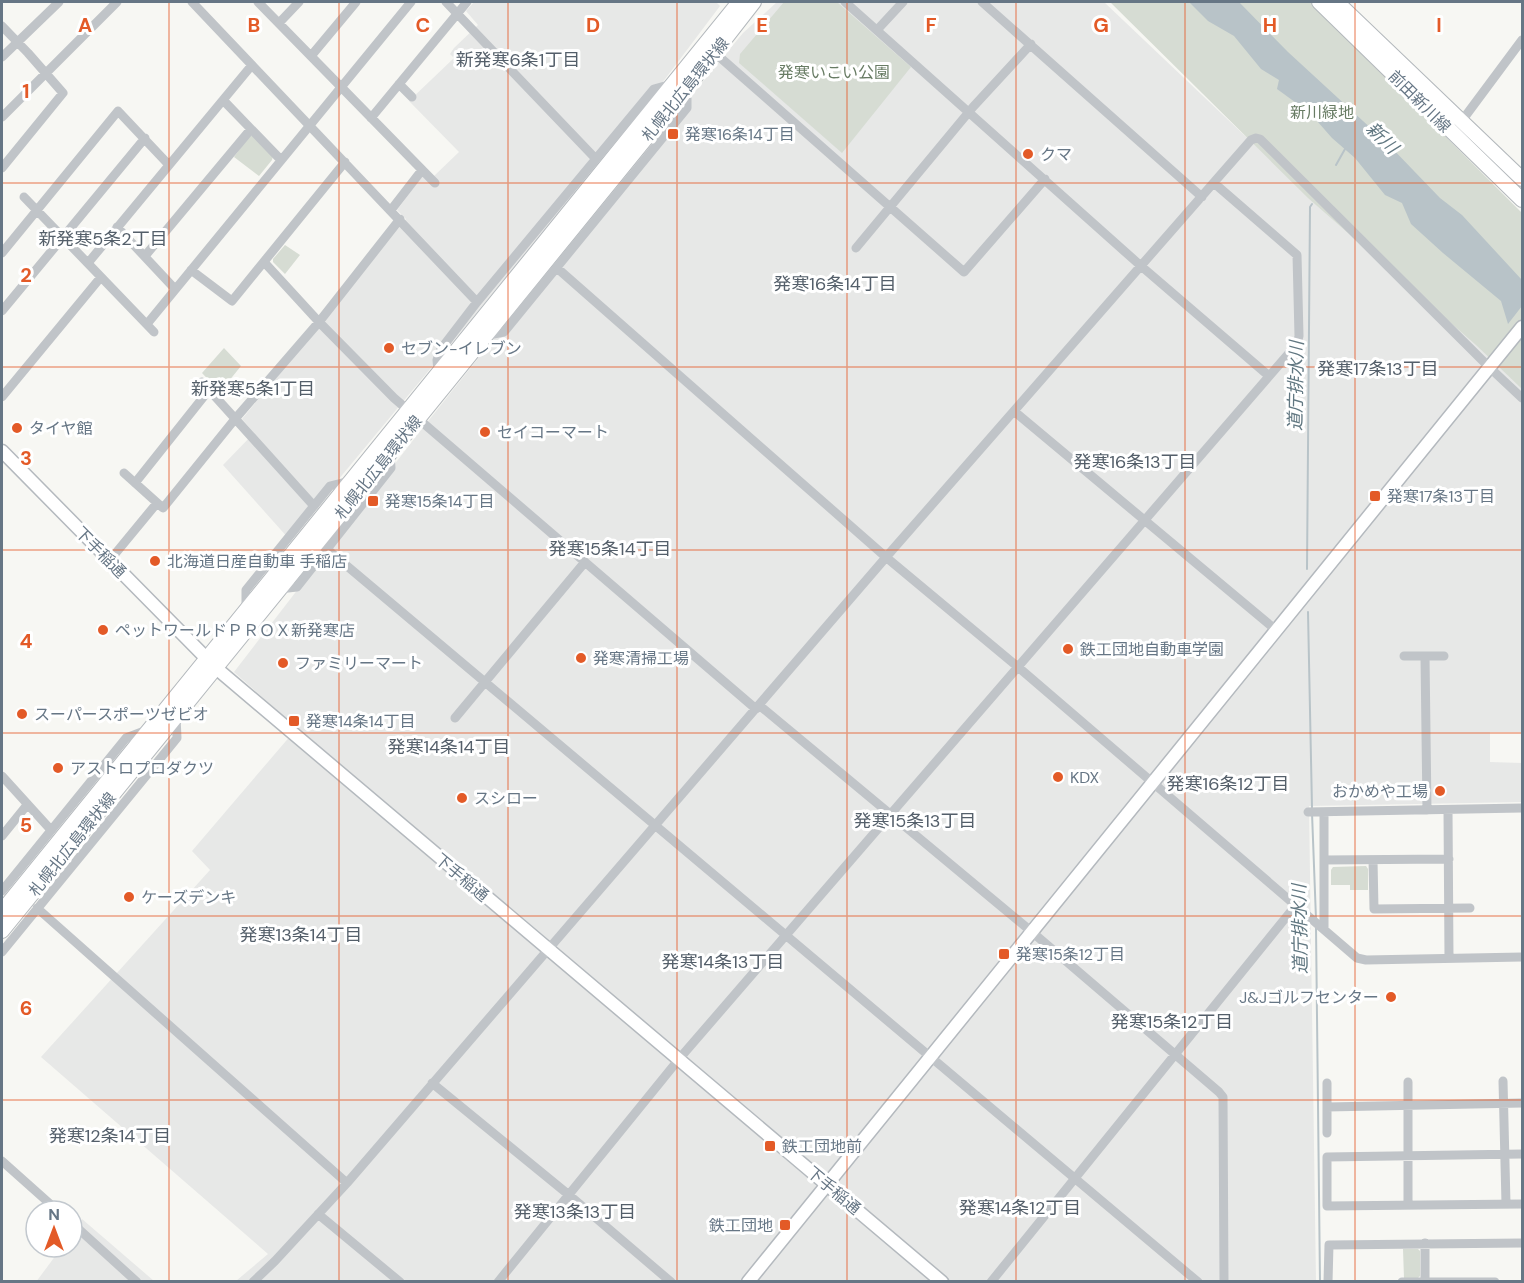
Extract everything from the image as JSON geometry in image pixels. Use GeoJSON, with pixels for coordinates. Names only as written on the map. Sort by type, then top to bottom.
{"type":"FeatureCollection","features":[{"type":"Feature","properties":{"kind":"main road","name":"札幌北広島環状線"},"geometry":{"type":"LineString","coordinates":[[2,911],[148,730],[279,589],[390,452],[438,372],[672,84],[737,6],[754,2]]}},
{"type":"Feature","properties":{"kind":"main road","name":"前田新川線"},"geometry":{"type":"LineString","coordinates":[[1318,2],[1522,200]]}},
{"type":"Feature","properties":{"kind":"main road","name":"前田新川線"},"geometry":{"type":"LineString","coordinates":[[1337,2],[1522,179]]}},
{"type":"Feature","properties":{"kind":"main road","name":"札幌北広島環状線"},"geometry":{"type":"LineString","coordinates":[[2,931],[176,717],[246,609],[350,481],[483,336],[715,53],[737,6]]}},
{"type":"Feature","properties":{"kind":"main road"},"geometry":{"type":"LineString","coordinates":[[748,1281],[1522,327]]}},
{"type":"Feature","properties":{"kind":"main road","name":"下手稲通"},"geometry":{"type":"LineString","coordinates":[[2,451],[211,663],[942,1281]]}},
{"type":"Feature","properties":{"kind":"street"},"geometry":{"type":"LineString","coordinates":[[2,57],[59,2]]}},
{"type":"Feature","properties":{"kind":"street"},"geometry":{"type":"LineString","coordinates":[[2,117],[117,2]]}},
{"type":"Feature","properties":{"kind":"street"},"geometry":{"type":"LineString","coordinates":[[192,2],[477,302]]}},
{"type":"Feature","properties":{"kind":"street"},"geometry":{"type":"LineString","coordinates":[[258,2],[435,183]]}},
{"type":"Feature","properties":{"kind":"street"},"geometry":{"type":"LineString","coordinates":[[279,23],[299,2]]}},
{"type":"Feature","properties":{"kind":"street"},"geometry":{"type":"LineString","coordinates":[[311,56],[356,2]]}},
{"type":"Feature","properties":{"kind":"street"},"geometry":{"type":"LineString","coordinates":[[24,197],[151,328],[175,289],[411,2]]}},
{"type":"Feature","properties":{"kind":"street"},"geometry":{"type":"LineString","coordinates":[[446,2],[596,158]]}},
{"type":"Feature","properties":{"kind":"street"},"geometry":{"type":"LineString","coordinates":[[371,118],[467,2]]}},
{"type":"Feature","properties":{"kind":"street"},"geometry":{"type":"LineString","coordinates":[[844,2],[1141,266],[1269,376]]}},
{"type":"Feature","properties":{"kind":"street"},"geometry":{"type":"LineString","coordinates":[[877,30],[903,2]]}},
{"type":"Feature","properties":{"kind":"street"},"geometry":{"type":"LineString","coordinates":[[982,2],[1202,197]]}},
{"type":"Feature","properties":{"kind":"street"},"geometry":{"type":"LineString","coordinates":[[2,26],[63,93],[2,168]]}},
{"type":"Feature","properties":{"kind":"street"},"geometry":{"type":"LineString","coordinates":[[1461,122],[1522,40]]}},
{"type":"Feature","properties":{"kind":"street"},"geometry":{"type":"LineString","coordinates":[[856,248],[969,112],[1031,44]]}},
{"type":"Feature","properties":{"kind":"street"},"geometry":{"type":"LineString","coordinates":[[715,53],[964,272],[1045,179]]}},
{"type":"Feature","properties":{"kind":"street"},"geometry":{"type":"LineString","coordinates":[[88,263],[252,65]]}},
{"type":"Feature","properties":{"kind":"street"},"geometry":{"type":"LineString","coordinates":[[399,84],[412,97]]}},
{"type":"Feature","properties":{"kind":"street"},"geometry":{"type":"LineString","coordinates":[[438,372],[437,360],[441,349],[477,302],[654,88],[672,84]]}},
{"type":"Feature","properties":{"kind":"street"},"geometry":{"type":"LineString","coordinates":[[483,336],[504,332],[557,268],[687,108],[687,88]]}},
{"type":"Feature","properties":{"kind":"street"},"geometry":{"type":"LineString","coordinates":[[224,100],[281,160]]}},
{"type":"Feature","properties":{"kind":"street"},"geometry":{"type":"LineString","coordinates":[[2,253],[118,111],[169,165]]}},
{"type":"Feature","properties":{"kind":"street"},"geometry":{"type":"LineString","coordinates":[[145,256],[252,129]]}},
{"type":"Feature","properties":{"kind":"street"},"geometry":{"type":"LineString","coordinates":[[2,311],[145,138]]}},
{"type":"Feature","properties":{"kind":"street"},"geometry":{"type":"LineString","coordinates":[[253,1281],[276,1261],[346,1183],[1251,140],[1260,139],[1493,362],[1522,398]]}},
{"type":"Feature","properties":{"kind":"street"},"geometry":{"type":"LineString","coordinates":[[191,270],[232,302],[345,162]]}},
{"type":"Feature","properties":{"kind":"street"},"geometry":{"type":"LineString","coordinates":[[391,210],[422,170]]}},
{"type":"Feature","properties":{"kind":"street"},"geometry":{"type":"LineString","coordinates":[[498,1281],[679,1059],[1297,344],[1299,336],[1297,255],[1214,183]]}},
{"type":"Feature","properties":{"kind":"street"},"geometry":{"type":"LineString","coordinates":[[124,473],[163,508],[235,419],[319,322],[400,219]]}},
{"type":"Feature","properties":{"kind":"street"},"geometry":{"type":"LineString","coordinates":[[117,227],[175,289]]}},
{"type":"Feature","properties":{"kind":"street"},"geometry":{"type":"LineString","coordinates":[[264,262],[319,322],[412,414],[757,707],[1032,932],[1223,1097],[1224,1281]]}},
{"type":"Feature","properties":{"kind":"street"},"geometry":{"type":"LineString","coordinates":[[557,268],[887,558],[1018,667],[1357,958],[1366,960],[1522,957]]}},
{"type":"Feature","properties":{"kind":"street"},"geometry":{"type":"LineString","coordinates":[[2,398],[101,277]]}},
{"type":"Feature","properties":{"kind":"street"},"geometry":{"type":"LineString","coordinates":[[202,382],[314,506]]}},
{"type":"Feature","properties":{"kind":"street"},"geometry":{"type":"LineString","coordinates":[[135,483],[209,390]]}},
{"type":"Feature","properties":{"kind":"street"},"geometry":{"type":"LineString","coordinates":[[1015,412],[1276,630]]}},
{"type":"Feature","properties":{"kind":"street"},"geometry":{"type":"LineString","coordinates":[[279,589],[297,587],[328,550],[391,468],[390,452]]}},
{"type":"Feature","properties":{"kind":"street"},"geometry":{"type":"LineString","coordinates":[[246,609],[246,590],[330,486],[350,481]]}},
{"type":"Feature","properties":{"kind":"street"},"geometry":{"type":"LineString","coordinates":[[110,560],[157,503]]}},
{"type":"Feature","properties":{"kind":"street"},"geometry":{"type":"LineString","coordinates":[[328,550],[1198,1281]]}},
{"type":"Feature","properties":{"kind":"street"},"geometry":{"type":"LineString","coordinates":[[455,718],[585,562]]}},
{"type":"Feature","properties":{"kind":"street"},"geometry":{"type":"LineString","coordinates":[[1404,656],[1444,656]]}},
{"type":"Feature","properties":{"kind":"street"},"geometry":{"type":"LineString","coordinates":[[1425,656],[1426,810]]}},
{"type":"Feature","properties":{"kind":"street"},"geometry":{"type":"LineString","coordinates":[[2,952],[177,738],[176,717]]}},
{"type":"Feature","properties":{"kind":"street"},"geometry":{"type":"LineString","coordinates":[[2,891],[126,738],[148,730]]}},
{"type":"Feature","properties":{"kind":"street"},"geometry":{"type":"LineString","coordinates":[[2,776],[51,830]]}},
{"type":"Feature","properties":{"kind":"street"},"geometry":{"type":"LineString","coordinates":[[2,837],[27,806]]}},
{"type":"Feature","properties":{"kind":"street"},"geometry":{"type":"LineString","coordinates":[[1308,812],[1522,808]]}},
{"type":"Feature","properties":{"kind":"street"},"geometry":{"type":"LineString","coordinates":[[1448,810],[1449,958]]}},
{"type":"Feature","properties":{"kind":"street"},"geometry":{"type":"LineString","coordinates":[[1322,928],[1323,812]]}},
{"type":"Feature","properties":{"kind":"street"},"geometry":{"type":"LineString","coordinates":[[1324,860],[1449,859]]}},
{"type":"Feature","properties":{"kind":"street"},"geometry":{"type":"LineString","coordinates":[[1373,860],[1374,909],[1470,908]]}},
{"type":"Feature","properties":{"kind":"street"},"geometry":{"type":"LineString","coordinates":[[991,1281],[1296,905]]}},
{"type":"Feature","properties":{"kind":"street"},"geometry":{"type":"LineString","coordinates":[[37,908],[346,1183]]}},
{"type":"Feature","properties":{"kind":"street"},"geometry":{"type":"LineString","coordinates":[[1503,1081],[1506,1204]]}},
{"type":"Feature","properties":{"kind":"street"},"geometry":{"type":"LineString","coordinates":[[1408,1082],[1408,1205]]}},
{"type":"Feature","properties":{"kind":"street"},"geometry":{"type":"LineString","coordinates":[[432,1083],[671,1281]]}},
{"type":"Feature","properties":{"kind":"street"},"geometry":{"type":"LineString","coordinates":[[1327,1083],[1327,1133]]}},
{"type":"Feature","properties":{"kind":"street"},"geometry":{"type":"LineString","coordinates":[[1327,1107],[1522,1103]]}},
{"type":"Feature","properties":{"kind":"street"},"geometry":{"type":"LineString","coordinates":[[1522,1154],[1327,1157],[1327,1206],[1522,1204]]}},
{"type":"Feature","properties":{"kind":"street"},"geometry":{"type":"LineString","coordinates":[[2,1161],[45,1199]]}},
{"type":"Feature","properties":{"kind":"street"},"geometry":{"type":"LineString","coordinates":[[318,1214],[400,1281]]}},
{"type":"Feature","properties":{"kind":"street"},"geometry":{"type":"LineString","coordinates":[[84,1234],[137,1281]]}},
{"type":"Feature","properties":{"kind":"street"},"geometry":{"type":"LineString","coordinates":[[1425,1243],[1425,1281]]}},
{"type":"Feature","properties":{"kind":"street"},"geometry":{"type":"LineString","coordinates":[[1328,1281],[1329,1245],[1522,1243]]}},
{"type":"Feature","properties":{"kind":"street"},"geometry":{"type":"LineString","coordinates":[[1402,1281],[1495,1281]]}},
{"type":"Feature","properties":{"kind":"shaded area"},"geometry":{"type":"Polygon","coordinates":[[[474,2],[716,2],[720,6],[653,95],[519,262],[289,539],[223,465],[254,433],[242,419],[406,219],[397,210],[427,170],[434,176],[459,152],[409,101],[454,58],[450,54],[454,48],[478,25],[466,11],[474,2]]]}},
{"type":"Feature","properties":{"kind":"shaded area"},"geometry":{"type":"Polygon","coordinates":[[[777,2],[1104,2],[1243,134],[1522,385],[1522,732],[1490,732],[1490,762],[1522,763],[1522,802],[1309,806],[1316,1281],[236,1281],[268,1254],[41,1057],[210,870],[192,851],[297,728],[234,672],[421,430],[590,218],[743,33],[777,2]]]}},
{"type":"Feature","properties":{"kind":"shaded area"},"geometry":{"type":"Polygon","coordinates":[[[1189,2],[1239,2],[1288,52],[1388,144],[1440,198],[1462,215],[1522,280],[1522,306],[1508,324],[1501,301],[1411,224],[1402,203],[1385,195],[1355,158],[1332,138],[1310,113],[1277,89],[1279,80],[1261,69],[1234,36],[1208,21],[1189,2]]]}},
{"type":"Feature","properties":{"kind":"shaded area"},"geometry":{"type":"Polygon","coordinates":[[[84,1221],[154,1281],[36,1282],[53,1259],[84,1259],[84,1221]]]}},
{"type":"Feature","properties":{"kind":"green space","name":"発寒いこい公園"},"geometry":{"type":"Polygon","coordinates":[[[784,2],[837,2],[911,67],[842,153],[739,63],[740,54],[784,2]]]}},
{"type":"Feature","properties":{"kind":"green space","name":"新川緑地"},"geometry":{"type":"Polygon","coordinates":[[[1110,2],[1311,2],[1522,213],[1522,389],[1476,345],[1308,198],[1110,2]]]}},
{"type":"Feature","properties":{"kind":"green space"},"geometry":{"type":"Polygon","coordinates":[[[249,136],[253,136],[273,156],[259,176],[234,157],[249,136]]]}},
{"type":"Feature","properties":{"kind":"green space"},"geometry":{"type":"Polygon","coordinates":[[[285,245],[300,255],[285,274],[273,262],[273,259],[285,245]]]}},
{"type":"Feature","properties":{"kind":"green space"},"geometry":{"type":"Polygon","coordinates":[[[224,348],[241,366],[220,392],[202,373],[224,348]]]}},
{"type":"Feature","properties":{"kind":"green space"},"geometry":{"type":"Polygon","coordinates":[[[1366,866],[1368,890],[1350,890],[1350,885],[1331,885],[1333,867],[1366,866]]]}},
{"type":"Feature","properties":{"kind":"green space"},"geometry":{"type":"Polygon","coordinates":[[[1403,1249],[1420,1251],[1420,1276],[1418,1278],[1404,1278],[1403,1249]]]}},
{"type":"Feature","properties":{"kind":"waterway","name":"道庁排水川"},"geometry":{"type":"LineString","coordinates":[[1336,165],[1345,149]]}},
{"type":"Feature","properties":{"kind":"waterway","name":"道庁排水川"},"geometry":{"type":"LineString","coordinates":[[1307,569],[1310,207],[1312,204]]}},
{"type":"Feature","properties":{"kind":"waterway","name":"道庁排水川"},"geometry":{"type":"LineString","coordinates":[[1308,612],[1312,808]]}},
{"type":"Feature","properties":{"kind":"waterway","name":"道庁排水川"},"geometry":{"type":"LineString","coordinates":[[1312,813],[1316,919]]}},
{"type":"Feature","properties":{"kind":"waterway","name":"道庁排水川"},"geometry":{"type":"LineString","coordinates":[[1316,927],[1320,1282]]}},
{"type":"Feature","properties":{"kind":"place","name":"発寒16条14丁目"},"geometry":{"type":"Point","coordinates":[673,134]}},
{"type":"Feature","properties":{"kind":"place","name":"クマ"},"geometry":{"type":"Point","coordinates":[1028,154]}},
{"type":"Feature","properties":{"kind":"place","name":"セブン-イレブン"},"geometry":{"type":"Point","coordinates":[389,348]}},
{"type":"Feature","properties":{"kind":"place","name":"タイヤ館"},"geometry":{"type":"Point","coordinates":[17,428]}},
{"type":"Feature","properties":{"kind":"place","name":"セイコーマート"},"geometry":{"type":"Point","coordinates":[485,432]}},
{"type":"Feature","properties":{"kind":"place","name":"発寒17条13丁目"},"geometry":{"type":"Point","coordinates":[1375,496]}},
{"type":"Feature","properties":{"kind":"place","name":"発寒15条14丁目"},"geometry":{"type":"Point","coordinates":[373,501]}},
{"type":"Feature","properties":{"kind":"place","name":"北海道日産自動車 手稲店"},"geometry":{"type":"Point","coordinates":[155,561]}},
{"type":"Feature","properties":{"kind":"place","name":"ペットワールドＰＲＯＸ新発寒店"},"geometry":{"type":"Point","coordinates":[103,630]}},
{"type":"Feature","properties":{"kind":"place","name":"鉄工団地自動車学園"},"geometry":{"type":"Point","coordinates":[1068,649]}},
{"type":"Feature","properties":{"kind":"place","name":"発寒清掃工場"},"geometry":{"type":"Point","coordinates":[581,658]}},
{"type":"Feature","properties":{"kind":"place","name":"ファミリーマート"},"geometry":{"type":"Point","coordinates":[283,663]}},
{"type":"Feature","properties":{"kind":"place","name":"スーパースポーツゼビオ"},"geometry":{"type":"Point","coordinates":[22,714]}},
{"type":"Feature","properties":{"kind":"place","name":"発寒14条14丁目"},"geometry":{"type":"Point","coordinates":[294,721]}},
{"type":"Feature","properties":{"kind":"place","name":"アストロプロダクツ"},"geometry":{"type":"Point","coordinates":[58,768]}},
{"type":"Feature","properties":{"kind":"place","name":"KDX"},"geometry":{"type":"Point","coordinates":[1058,777]}},
{"type":"Feature","properties":{"kind":"place","name":"おかめや工場"},"geometry":{"type":"Point","coordinates":[1440,791]}},
{"type":"Feature","properties":{"kind":"place","name":"スシロー"},"geometry":{"type":"Point","coordinates":[462,798]}},
{"type":"Feature","properties":{"kind":"place","name":"ケーズデンキ"},"geometry":{"type":"Point","coordinates":[129,897]}},
{"type":"Feature","properties":{"kind":"place","name":"発寒15条12丁目"},"geometry":{"type":"Point","coordinates":[1004,954]}},
{"type":"Feature","properties":{"kind":"place","name":"J&Jゴルフセンター"},"geometry":{"type":"Point","coordinates":[1391,997]}},
{"type":"Feature","properties":{"kind":"place","name":"鉄工団地前"},"geometry":{"type":"Point","coordinates":[770,1146]}},
{"type":"Feature","properties":{"kind":"place","name":"鉄工団地"},"geometry":{"type":"Point","coordinates":[785,1225]}},
{"type":"Feature","properties":{"kind":"district","name":"新発寒6条1丁目"},"geometry":{"type":"Point","coordinates":[518,60]}},
{"type":"Feature","properties":{"kind":"district","name":"新発寒5条2丁目"},"geometry":{"type":"Point","coordinates":[103,239]}},
{"type":"Feature","properties":{"kind":"district","name":"発寒16条14丁目"},"geometry":{"type":"Point","coordinates":[835,284]}},
{"type":"Feature","properties":{"kind":"district","name":"発寒17条13丁目"},"geometry":{"type":"Point","coordinates":[1378,369]}},
{"type":"Feature","properties":{"kind":"district","name":"新発寒5条1丁目"},"geometry":{"type":"Point","coordinates":[253,389]}},
{"type":"Feature","properties":{"kind":"district","name":"発寒16条13丁目"},"geometry":{"type":"Point","coordinates":[1135,462]}},
{"type":"Feature","properties":{"kind":"district","name":"発寒15条14丁目"},"geometry":{"type":"Point","coordinates":[610,549]}},
{"type":"Feature","properties":{"kind":"district","name":"発寒14条14丁目"},"geometry":{"type":"Point","coordinates":[449,747]}},
{"type":"Feature","properties":{"kind":"district","name":"発寒16条12丁目"},"geometry":{"type":"Point","coordinates":[1228,784]}},
{"type":"Feature","properties":{"kind":"district","name":"発寒15条13丁目"},"geometry":{"type":"Point","coordinates":[915,821]}},
{"type":"Feature","properties":{"kind":"district","name":"発寒13条14丁目"},"geometry":{"type":"Point","coordinates":[301,935]}},
{"type":"Feature","properties":{"kind":"district","name":"発寒14条13丁目"},"geometry":{"type":"Point","coordinates":[723,962]}},
{"type":"Feature","properties":{"kind":"district","name":"発寒15条12丁目"},"geometry":{"type":"Point","coordinates":[1172,1022]}},
{"type":"Feature","properties":{"kind":"district","name":"発寒12条14丁目"},"geometry":{"type":"Point","coordinates":[110,1136]}},
{"type":"Feature","properties":{"kind":"district","name":"発寒14条12丁目"},"geometry":{"type":"Point","coordinates":[1020,1208]}},
{"type":"Feature","properties":{"kind":"district","name":"発寒13条13丁目"},"geometry":{"type":"Point","coordinates":[575,1212]}},
{"type":"Feature","properties":{"kind":"water label","name":"新川"},"geometry":{"type":"Point","coordinates":[1382,138]}}]}
